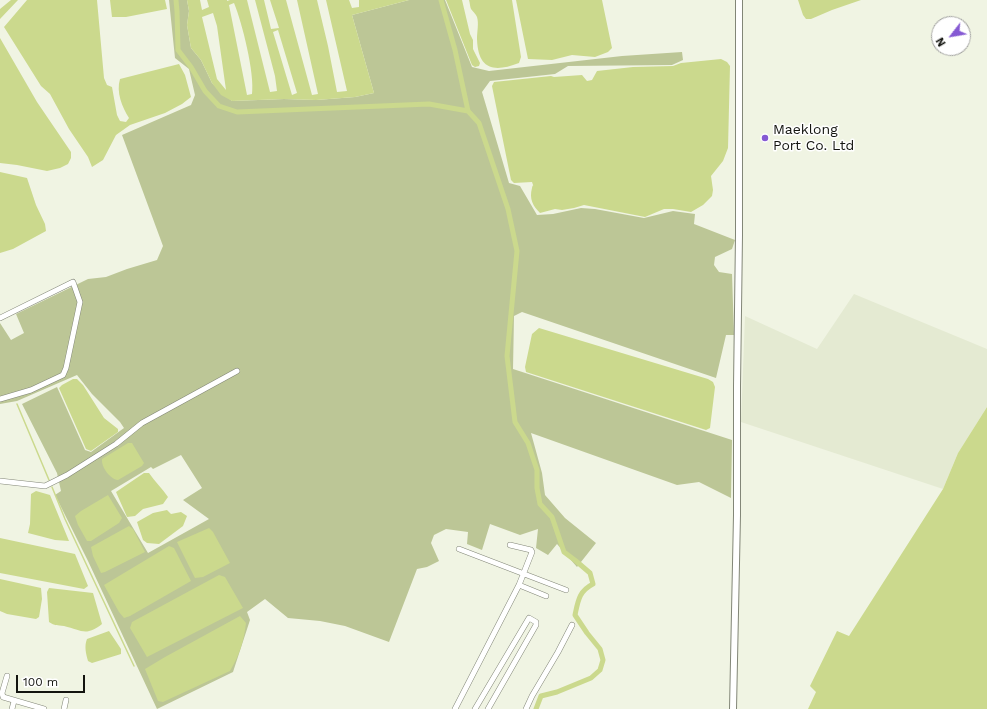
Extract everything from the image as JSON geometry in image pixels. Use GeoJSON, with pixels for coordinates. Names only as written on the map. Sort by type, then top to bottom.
{"type":"FeatureCollection","features":[{"type":"Feature","properties":{"kind":"street"},"geometry":{"type":"LineString","coordinates":[[733,709],[737,515],[739,0]]}},
{"type":"Feature","properties":{"kind":"street"},"geometry":{"type":"LineString","coordinates":[[0,318],[73,282],[80,302],[66,368],[63,375],[31,390],[0,399]]}},
{"type":"Feature","properties":{"kind":"street"},"geometry":{"type":"LineString","coordinates":[[0,481],[45,486],[68,475],[116,444],[142,423],[237,371]]}},
{"type":"Feature","properties":{"kind":"street"},"geometry":{"type":"LineString","coordinates":[[455,709],[519,585],[532,552],[531,550],[510,545]]}},
{"type":"Feature","properties":{"kind":"street"},"geometry":{"type":"LineString","coordinates":[[459,549],[566,590]]}},
{"type":"Feature","properties":{"kind":"street"},"geometry":{"type":"LineString","coordinates":[[519,585],[546,596]]}},
{"type":"Feature","properties":{"kind":"street"},"geometry":{"type":"LineString","coordinates":[[475,709],[529,618],[536,622],[536,625],[488,709]]}},
{"type":"Feature","properties":{"kind":"street"},"geometry":{"type":"LineString","coordinates":[[526,709],[572,625]]}},
{"type":"Feature","properties":{"kind":"street"},"geometry":{"type":"LineString","coordinates":[[7,676],[2,696],[14,701],[44,709]]}},
{"type":"Feature","properties":{"kind":"street"},"geometry":{"type":"LineString","coordinates":[[64,709],[66,700]]}},
{"type":"Feature","properties":{"kind":"street"},"geometry":{"type":"LineString","coordinates":[[12,709],[14,701]]}},
{"type":"Feature","properties":{"kind":"shaded area"},"geometry":{"type":"Polygon","coordinates":[[[11,0],[18,0],[0,19],[0,9],[11,0]]]}},
{"type":"Feature","properties":{"kind":"shaded area"},"geometry":{"type":"Polygon","coordinates":[[[27,0],[97,0],[104,78],[107,85],[112,87],[117,115],[120,121],[126,122],[129,118],[120,99],[120,79],[179,64],[185,75],[191,97],[182,104],[165,113],[130,125],[116,135],[103,160],[92,167],[88,157],[69,129],[50,94],[41,86],[4,27],[27,0]]]}},
{"type":"Feature","properties":{"kind":"shaded area"},"geometry":{"type":"Polygon","coordinates":[[[110,0],[165,0],[167,9],[126,17],[112,17],[110,0]]]}},
{"type":"Feature","properties":{"kind":"shaded area"},"geometry":{"type":"Polygon","coordinates":[[[169,0],[187,0],[189,11],[187,25],[191,48],[201,60],[212,83],[232,101],[284,99],[316,100],[355,97],[374,93],[352,15],[409,0],[445,0],[472,67],[489,71],[622,56],[682,52],[683,60],[672,65],[568,66],[555,74],[490,81],[482,92],[509,183],[520,186],[537,215],[553,214],[581,208],[595,209],[644,218],[673,211],[695,214],[694,224],[735,240],[732,249],[715,257],[714,265],[719,272],[732,274],[734,335],[726,335],[716,378],[522,312],[514,316],[513,369],[732,440],[731,498],[699,482],[677,485],[531,433],[542,473],[545,495],[565,518],[596,543],[577,567],[557,544],[548,555],[536,548],[538,529],[520,535],[490,524],[482,550],[467,544],[468,532],[446,529],[434,535],[431,543],[439,561],[427,567],[417,569],[389,642],[345,626],[320,621],[288,618],[265,599],[247,612],[250,620],[233,672],[157,709],[88,561],[55,495],[61,491],[57,473],[22,404],[57,387],[85,450],[91,452],[124,428],[92,394],[77,375],[17,401],[0,404],[0,323],[11,340],[24,333],[16,314],[88,279],[106,277],[157,260],[163,246],[122,135],[191,105],[195,95],[189,69],[175,58],[169,0]],[[181,455],[153,469],[151,467],[111,491],[148,553],[209,519],[183,500],[202,488],[181,455]]]}},
{"type":"Feature","properties":{"kind":"shaded area"},"geometry":{"type":"Polygon","coordinates":[[[187,0],[200,0],[202,10],[209,7],[207,0],[247,0],[270,92],[277,91],[275,76],[255,0],[264,0],[271,29],[279,28],[270,0],[286,0],[312,95],[318,94],[297,0],[317,0],[337,92],[347,91],[326,0],[349,0],[352,8],[359,7],[359,0],[409,0],[352,15],[374,93],[355,97],[316,100],[284,99],[232,101],[221,95],[212,83],[201,60],[191,48],[187,25],[189,11],[187,0]],[[234,3],[229,5],[247,95],[252,94],[252,74],[241,22],[234,3]],[[213,13],[202,17],[217,79],[226,90],[217,26],[213,13]],[[278,30],[273,32],[292,95],[297,93],[278,30]]]}},
{"type":"Feature","properties":{"kind":"shaded area"},"geometry":{"type":"Polygon","coordinates":[[[446,0],[462,0],[470,34],[473,40],[473,49],[480,63],[479,66],[475,67],[472,65],[446,0]]]}},
{"type":"Feature","properties":{"kind":"shaded area"},"geometry":{"type":"Polygon","coordinates":[[[469,0],[512,0],[521,57],[519,63],[502,68],[495,68],[489,66],[480,57],[477,39],[478,19],[471,9],[469,0]]]}},
{"type":"Feature","properties":{"kind":"shaded area"},"geometry":{"type":"Polygon","coordinates":[[[516,0],[602,0],[612,48],[608,52],[595,57],[572,55],[552,60],[528,59],[516,0]]]}},
{"type":"Feature","properties":{"kind":"shaded area"},"geometry":{"type":"Polygon","coordinates":[[[798,0],[861,0],[811,19],[806,19],[803,15],[798,0]]]}},
{"type":"Feature","properties":{"kind":"shaded area"},"geometry":{"type":"Polygon","coordinates":[[[0,38],[37,102],[71,152],[71,158],[68,164],[60,168],[47,171],[0,163],[0,38]]]}},
{"type":"Feature","properties":{"kind":"shaded area"},"geometry":{"type":"Polygon","coordinates":[[[721,59],[727,62],[730,66],[728,148],[723,161],[711,176],[713,190],[712,196],[703,205],[691,212],[664,209],[645,217],[584,205],[562,210],[555,209],[540,213],[535,208],[531,199],[532,182],[514,183],[511,180],[492,86],[494,82],[551,76],[582,75],[587,81],[592,80],[597,71],[633,67],[673,66],[681,63],[721,59]]]}},
{"type":"Feature","properties":{"kind":"shaded area"},"geometry":{"type":"Polygon","coordinates":[[[0,172],[27,178],[36,205],[45,224],[46,231],[13,249],[0,253],[0,172]]]}},
{"type":"Feature","properties":{"kind":"shaded area"},"geometry":{"type":"Polygon","coordinates":[[[854,294],[987,349],[987,407],[958,453],[943,489],[741,422],[745,316],[817,349],[854,294]]]}},
{"type":"Feature","properties":{"kind":"shaded area"},"geometry":{"type":"Polygon","coordinates":[[[539,328],[708,379],[713,382],[715,387],[710,428],[706,430],[526,372],[525,367],[532,334],[539,328]]]}},
{"type":"Feature","properties":{"kind":"shaded area"},"geometry":{"type":"Polygon","coordinates":[[[73,379],[77,379],[83,385],[104,418],[118,429],[118,432],[91,451],[86,449],[59,388],[73,379]]]}},
{"type":"Feature","properties":{"kind":"shaded area"},"geometry":{"type":"Polygon","coordinates":[[[987,407],[987,709],[808,709],[816,692],[810,686],[837,631],[849,636],[943,489],[958,453],[987,407]]]}},
{"type":"Feature","properties":{"kind":"shaded area"},"geometry":{"type":"Polygon","coordinates":[[[128,443],[132,443],[144,463],[142,466],[118,480],[109,475],[103,466],[102,459],[128,443]]]}},
{"type":"Feature","properties":{"kind":"shaded area"},"geometry":{"type":"Polygon","coordinates":[[[144,473],[149,473],[168,497],[163,504],[143,509],[135,516],[127,517],[116,492],[144,473]]]}},
{"type":"Feature","properties":{"kind":"shaded area"},"geometry":{"type":"Polygon","coordinates":[[[36,491],[50,495],[69,541],[55,540],[28,533],[30,524],[31,494],[36,491]]]}},
{"type":"Feature","properties":{"kind":"shaded area"},"geometry":{"type":"Polygon","coordinates":[[[108,495],[122,518],[119,523],[91,541],[87,541],[75,516],[108,495]]]}},
{"type":"Feature","properties":{"kind":"shaded area"},"geometry":{"type":"Polygon","coordinates":[[[167,510],[171,514],[181,512],[187,516],[183,526],[159,544],[147,543],[143,540],[137,522],[153,513],[167,510]]]}},
{"type":"Feature","properties":{"kind":"shaded area"},"geometry":{"type":"Polygon","coordinates":[[[129,526],[133,529],[145,552],[101,573],[93,556],[91,547],[129,526]]]}},
{"type":"Feature","properties":{"kind":"shaded area"},"geometry":{"type":"Polygon","coordinates":[[[209,528],[213,532],[230,563],[203,577],[195,578],[177,542],[209,528]]]}},
{"type":"Feature","properties":{"kind":"shaded area"},"geometry":{"type":"Polygon","coordinates":[[[0,538],[75,554],[88,586],[84,589],[0,573],[0,538]]]}},
{"type":"Feature","properties":{"kind":"shaded area"},"geometry":{"type":"Polygon","coordinates":[[[169,546],[174,548],[191,581],[124,618],[104,585],[169,546]]]}},
{"type":"Feature","properties":{"kind":"shaded area"},"geometry":{"type":"Polygon","coordinates":[[[219,575],[225,577],[243,608],[147,657],[130,628],[132,622],[219,575]]]}},
{"type":"Feature","properties":{"kind":"shaded area"},"geometry":{"type":"Polygon","coordinates":[[[0,579],[41,588],[42,599],[39,617],[36,619],[7,614],[0,611],[0,579]]]}},
{"type":"Feature","properties":{"kind":"shaded area"},"geometry":{"type":"Polygon","coordinates":[[[49,588],[93,593],[102,624],[92,630],[79,631],[49,622],[47,592],[49,588]]]}},
{"type":"Feature","properties":{"kind":"shaded area"},"geometry":{"type":"Polygon","coordinates":[[[240,616],[246,623],[245,630],[241,648],[230,671],[163,702],[158,701],[145,669],[240,616]]]}},
{"type":"Feature","properties":{"kind":"shaded area"},"geometry":{"type":"Polygon","coordinates":[[[109,631],[121,649],[121,654],[92,663],[88,661],[85,647],[87,639],[109,631]]]}},
{"type":"Feature","properties":{"kind":"waterway"},"geometry":{"type":"LineString","coordinates":[[176,0],[178,50],[191,67],[205,91],[219,106],[237,112],[429,104],[468,111],[479,123],[508,209],[517,251],[507,356],[515,422],[528,443],[537,470],[537,488],[540,504],[552,517],[564,552],[590,573],[593,584],[582,593],[578,601],[575,615],[600,649],[603,660],[600,670],[591,678],[557,692],[541,696],[536,709]]}},
{"type":"Feature","properties":{"kind":"waterway"},"geometry":{"type":"LineString","coordinates":[[441,0],[455,50],[468,111]]}},
{"type":"Feature","properties":{"kind":"waterway"},"geometry":{"type":"LineString","coordinates":[[17,404],[49,480]]}},
{"type":"Feature","properties":{"kind":"waterway"},"geometry":{"type":"LineString","coordinates":[[52,487],[65,519],[134,666]]}},
{"type":"Feature","properties":{"kind":"place","name":"Maeklong Port Co. Ltd"},"geometry":{"type":"Point","coordinates":[765,138]}}]}
